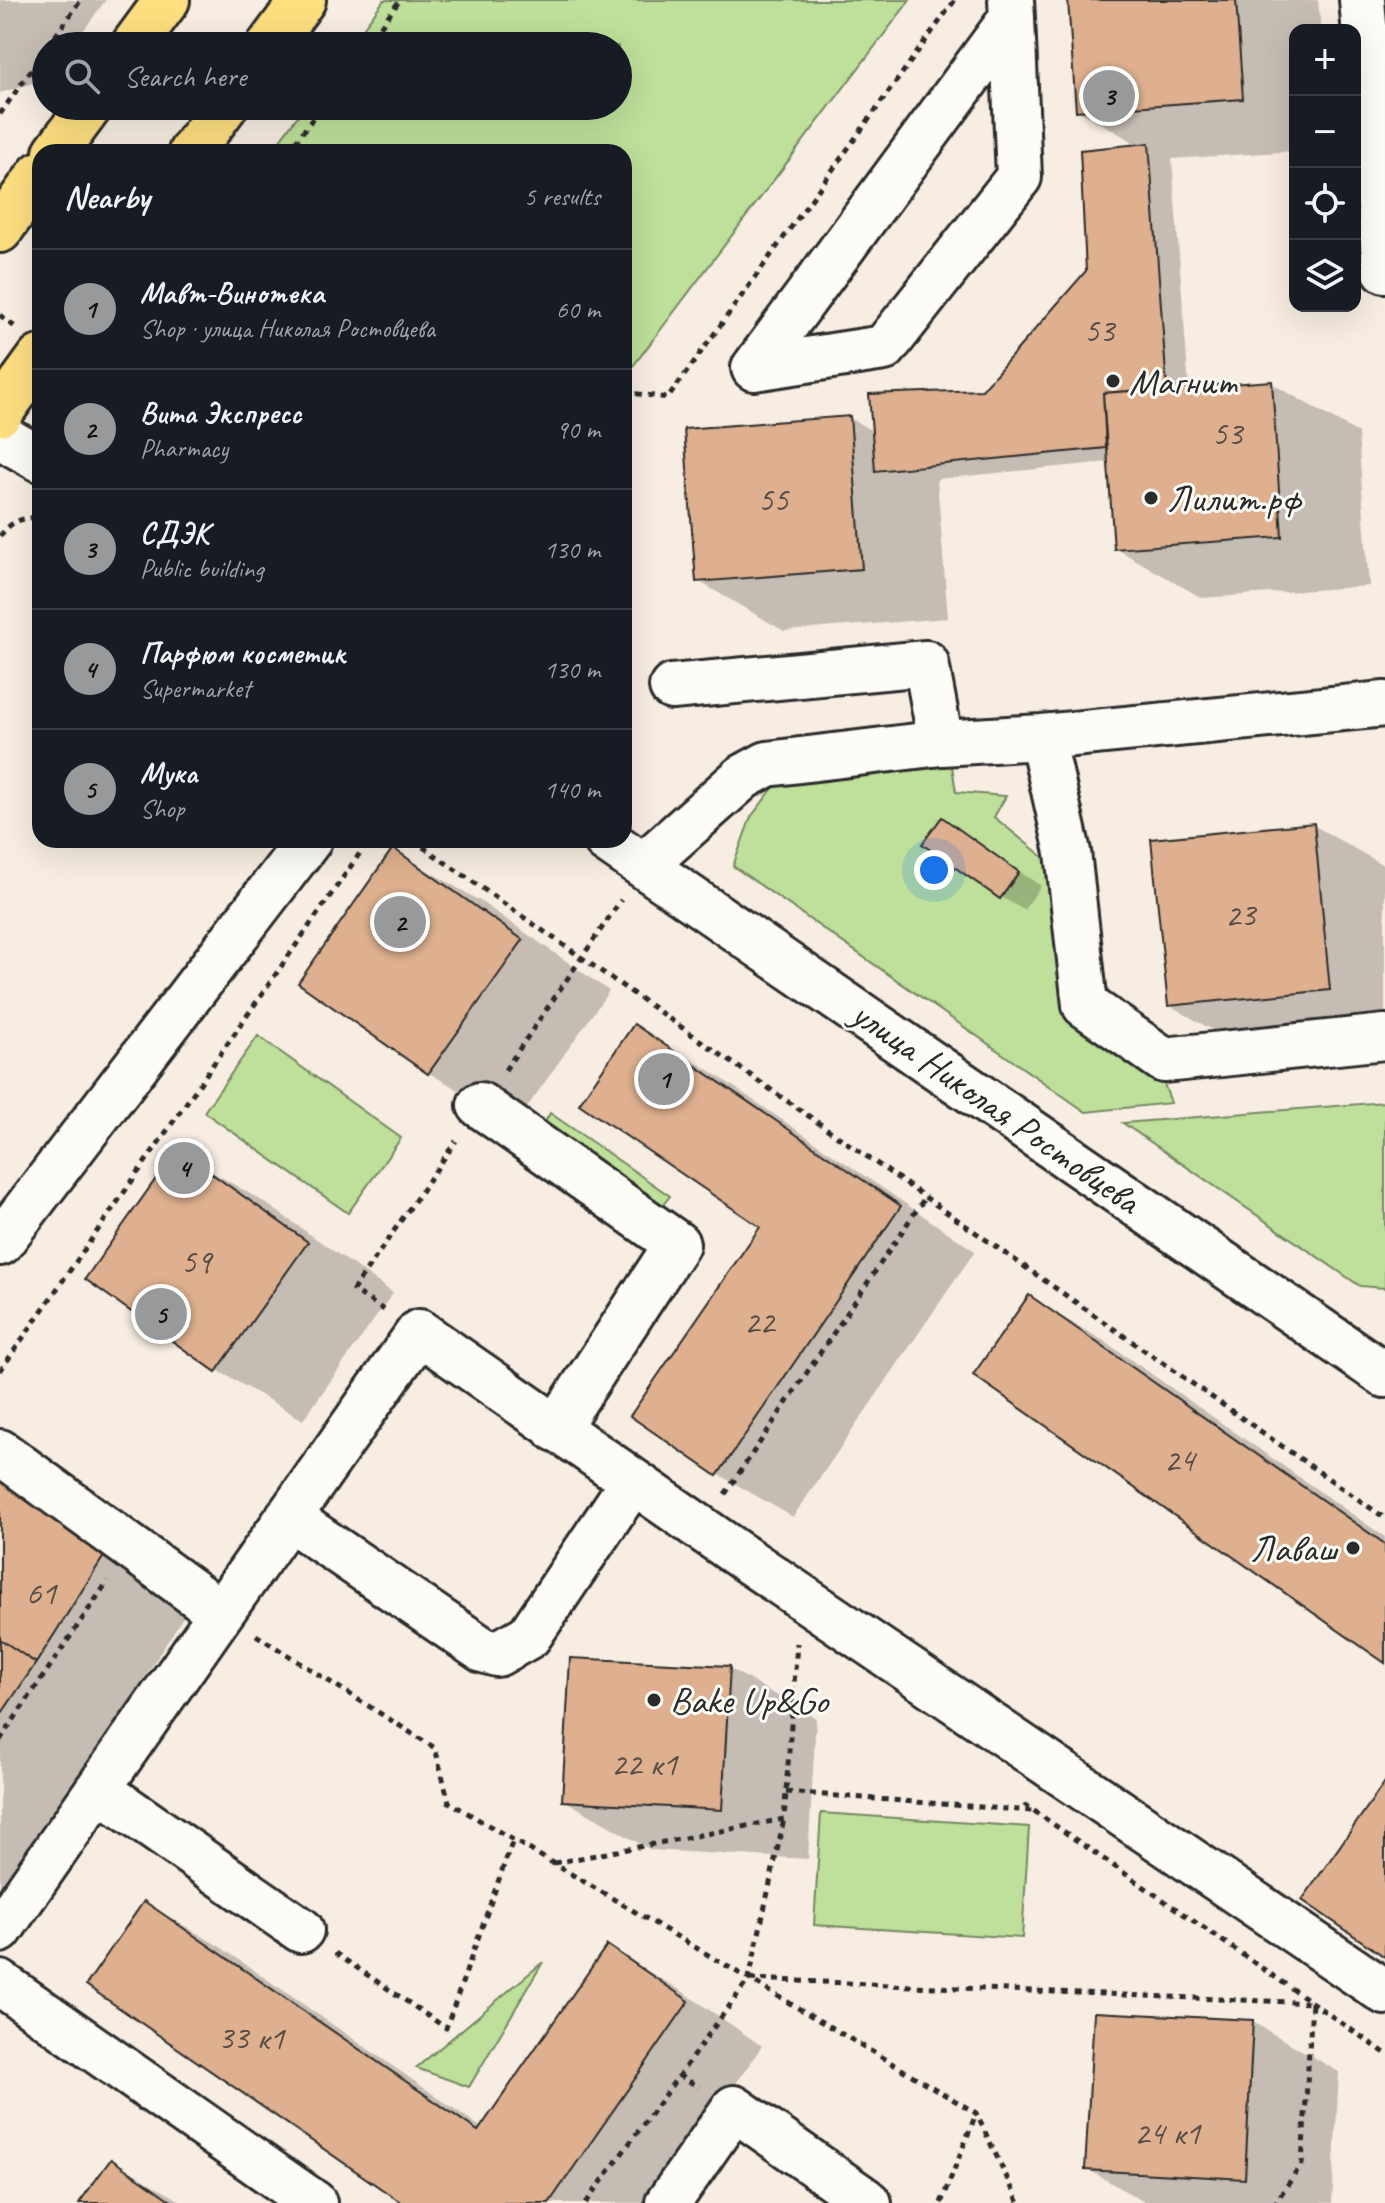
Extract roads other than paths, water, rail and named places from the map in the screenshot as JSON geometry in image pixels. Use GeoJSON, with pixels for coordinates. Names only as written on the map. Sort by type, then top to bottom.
{"type":"FeatureCollection","features":[{"type":"Feature","properties":{"kind":"main road"},"geometry":{"type":"LineString","coordinates":[[143,32],[167,0]]}},
{"type":"Feature","properties":{"kind":"main road"},"geometry":{"type":"LineString","coordinates":[[279,32],[303,0]]}},
{"type":"Feature","properties":{"kind":"main road"},"geometry":{"type":"LineString","coordinates":[[62,144],[80,120]]}},
{"type":"Feature","properties":{"kind":"main road"},"geometry":{"type":"LineString","coordinates":[[197,144],[215,120]]}},
{"type":"Feature","properties":{"kind":"main road"},"geometry":{"type":"LineString","coordinates":[[0,230],[32,185]]}},
{"type":"Feature","properties":{"kind":"main road"},"geometry":{"type":"LineString","coordinates":[[0,413],[32,369]]}},
{"type":"Feature","properties":{"kind":"street"},"geometry":{"type":"LineString","coordinates":[[1362,0],[1385,270]]}},
{"type":"Feature","properties":{"kind":"street"},"geometry":{"type":"LineString","coordinates":[[1011,9],[1019,177],[884,348],[754,368],[1011,9]]}},
{"type":"Feature","properties":{"kind":"street"},"geometry":{"type":"LineString","coordinates":[[0,436],[32,454]]}},
{"type":"Feature","properties":{"kind":"street"},"geometry":{"type":"LineString","coordinates":[[672,687],[926,663],[941,743]]}},
{"type":"Feature","properties":{"kind":"street"},"geometry":{"type":"LineString","coordinates":[[644,865],[743,777],[767,764],[941,743],[1042,737],[1385,704]]}},
{"type":"Feature","properties":{"kind":"street"},"geometry":{"type":"LineString","coordinates":[[1042,737],[1068,852],[1085,1005],[1164,1060],[1385,1037]]}},
{"type":"Feature","properties":{"kind":"street"},"geometry":{"type":"LineString","coordinates":[[0,1243],[303,848]]}},
{"type":"Feature","properties":{"kind":"street","name":"улица Николая Ростовцева"},"geometry":{"type":"LineString","coordinates":[[618,848],[1382,1367]]}},
{"type":"Feature","properties":{"kind":"street"},"geometry":{"type":"LineString","coordinates":[[480,1105],[677,1244],[556,1429]]}},
{"type":"Feature","properties":{"kind":"street"},"geometry":{"type":"LineString","coordinates":[[0,1930],[419,1332],[702,1529],[1385,1992]]}},
{"type":"Feature","properties":{"kind":"street"},"geometry":{"type":"LineString","coordinates":[[0,1452],[221,1613]]}},
{"type":"Feature","properties":{"kind":"street"},"geometry":{"type":"LineString","coordinates":[[288,1517],[483,1650],[497,1654],[529,1636],[633,1481]]}},
{"type":"Feature","properties":{"kind":"street"},"geometry":{"type":"LineString","coordinates":[[98,1789],[301,1930]]}},
{"type":"Feature","properties":{"kind":"street"},"geometry":{"type":"LineString","coordinates":[[0,1983],[314,2203]]}},
{"type":"Feature","properties":{"kind":"street"},"geometry":{"type":"LineString","coordinates":[[668,2203],[734,2108],[869,2203]]}},
{"type":"Feature","properties":{"kind":"place","name":"СДЭК"},"geometry":{"type":"Point","coordinates":[1109,96]}},
{"type":"Feature","properties":{"kind":"place","name":"Магнит"},"geometry":{"type":"Point","coordinates":[1113,381]}},
{"type":"Feature","properties":{"kind":"place","name":"Лилит.рф"},"geometry":{"type":"Point","coordinates":[1151,498]}},
{"type":"Feature","properties":{"kind":"place","name":"Вита Экспресс"},"geometry":{"type":"Point","coordinates":[400,922]}},
{"type":"Feature","properties":{"kind":"place","name":"Мавт-Винотека"},"geometry":{"type":"Point","coordinates":[664,1079]}},
{"type":"Feature","properties":{"kind":"place","name":"Парфюм косметик"},"geometry":{"type":"Point","coordinates":[184,1168]}},
{"type":"Feature","properties":{"kind":"place","name":"Мука"},"geometry":{"type":"Point","coordinates":[161,1314]}},
{"type":"Feature","properties":{"kind":"place","name":"Лаваш"},"geometry":{"type":"Point","coordinates":[1353,1548]}},
{"type":"Feature","properties":{"kind":"place","name":"Bake Up&Go"},"geometry":{"type":"Point","coordinates":[654,1700]}}]}
